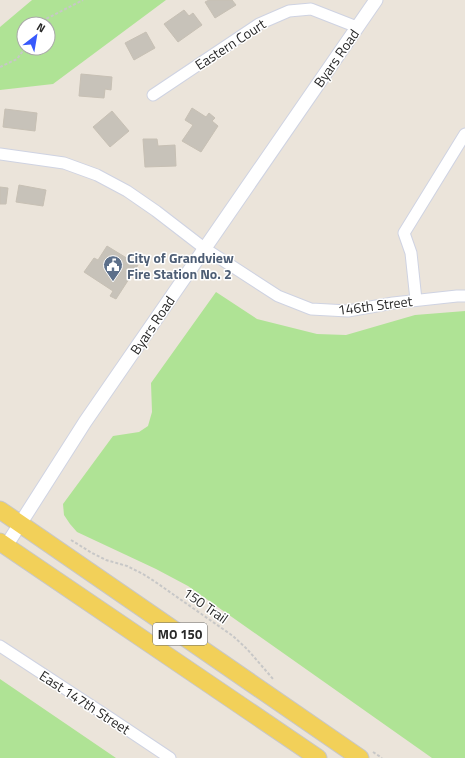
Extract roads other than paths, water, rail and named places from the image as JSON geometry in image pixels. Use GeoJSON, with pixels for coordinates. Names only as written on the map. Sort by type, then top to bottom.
{"type":"FeatureCollection","features":[{"type":"Feature","properties":{"kind":"main road","name":"MO 150"},"geometry":{"type":"LineString","coordinates":[[0,510],[364,753]]}},
{"type":"Feature","properties":{"kind":"main road","name":"MO 150"},"geometry":{"type":"LineString","coordinates":[[2,547],[318,758]]}},
{"type":"Feature","properties":{"kind":"street","name":"Byars Road"},"geometry":{"type":"LineString","coordinates":[[2,547],[20,524],[85,422],[376,0]]}},
{"type":"Feature","properties":{"kind":"street","name":"Eastern Court"},"geometry":{"type":"LineString","coordinates":[[153,95],[259,24],[289,10],[311,9],[358,27]]}},
{"type":"Feature","properties":{"kind":"street"},"geometry":{"type":"LineString","coordinates":[[416,300],[410,253],[404,233],[465,134]]}},
{"type":"Feature","properties":{"kind":"street","name":"146th Street"},"geometry":{"type":"LineString","coordinates":[[0,154],[64,163],[97,175],[127,191],[204,248],[278,296],[312,309],[348,311],[416,300],[465,296]]}},
{"type":"Feature","properties":{"kind":"street","name":"East 147th Street"},"geometry":{"type":"LineString","coordinates":[[0,646],[170,758]]}},
{"type":"Feature","properties":{"kind":"place","name":"City of Grandview Fire Station No. 2"},"geometry":{"type":"Point","coordinates":[113,282]}}]}
